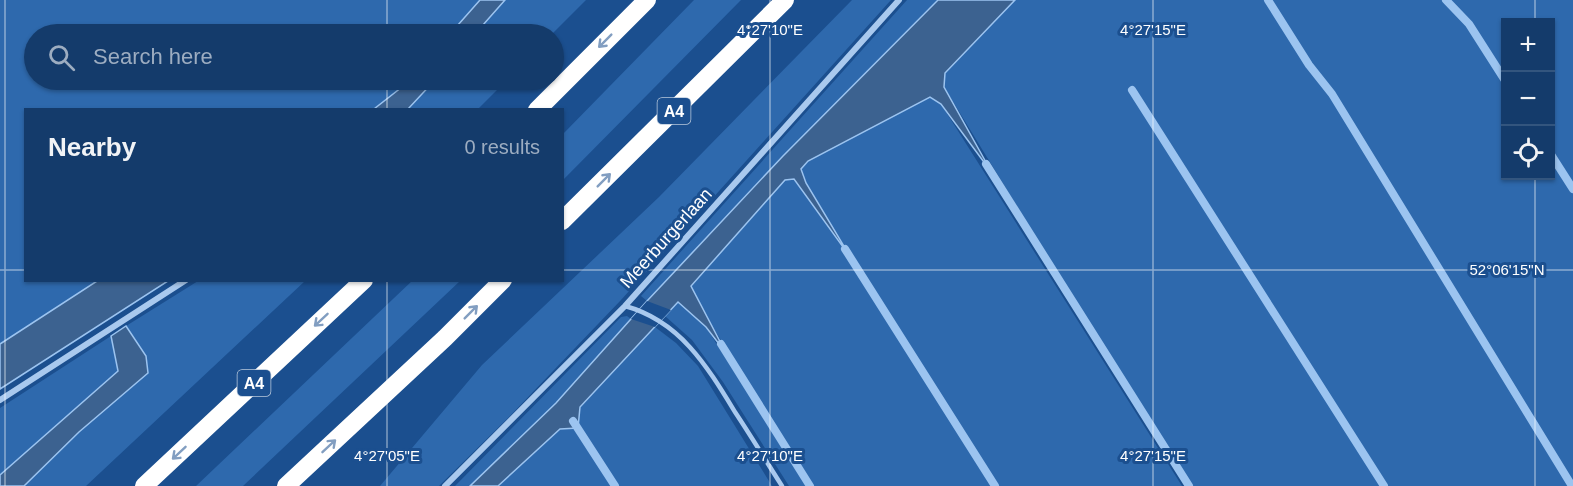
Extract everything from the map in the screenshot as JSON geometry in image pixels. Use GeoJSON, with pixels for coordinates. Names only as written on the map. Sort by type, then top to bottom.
{"type":"FeatureCollection","features":[{"type":"Feature","properties":{"kind":"highway"},"geometry":{"type":"LineString","coordinates":[[564,83],[647,0]]}},
{"type":"Feature","properties":{"kind":"highway","name":"A4"},"geometry":{"type":"LineString","coordinates":[[564,219],[785,0]]}},
{"type":"Feature","properties":{"kind":"highway"},"geometry":{"type":"LineString","coordinates":[[539,108],[557,90]]}},
{"type":"Feature","properties":{"kind":"highway","name":"A4"},"geometry":{"type":"LineString","coordinates":[[144,486],[362,282]]}},
{"type":"Feature","properties":{"kind":"highway"},"geometry":{"type":"LineString","coordinates":[[286,486],[445,338],[501,282]]}},
{"type":"Feature","properties":{"kind":"street","name":"Meerburgerlaan"},"geometry":{"type":"LineString","coordinates":[[445,486],[625,306],[898,0]]}},
{"type":"Feature","properties":{"kind":"street"},"geometry":{"type":"LineString","coordinates":[[0,400],[183,282]]}},
{"type":"Feature","properties":{"kind":"lane"},"geometry":{"type":"LineString","coordinates":[[625,306],[661,321],[684,339],[709,369],[782,486]]}},
{"type":"Feature","properties":{"kind":"shaded area"},"geometry":{"type":"Polygon","coordinates":[[[0,0],[496,0],[473,24],[24,24],[24,90],[412,90],[391,108],[24,108],[24,282],[95,282],[0,344],[0,0]]]}},
{"type":"Feature","properties":{"kind":"shaded area"},"geometry":{"type":"Polygon","coordinates":[[[480,0],[505,0],[484,24],[459,24],[480,0]]]}},
{"type":"Feature","properties":{"kind":"shaded area"},"geometry":{"type":"Polygon","coordinates":[[[505,0],[586,0],[562,24],[484,24],[505,0]]]}},
{"type":"Feature","properties":{"kind":"shaded area"},"geometry":{"type":"Polygon","coordinates":[[[694,0],[741,0],[564,179],[564,133],[694,0]]]}},
{"type":"Feature","properties":{"kind":"shaded area"},"geometry":{"type":"Polygon","coordinates":[[[852,0],[891,0],[621,300],[509,417],[439,486],[380,486],[482,365],[659,197],[852,0]]]}},
{"type":"Feature","properties":{"kind":"shaded area"},"geometry":{"type":"Polygon","coordinates":[[[907,0],[937,0],[783,156],[647,301],[641,296],[907,0]]]}},
{"type":"Feature","properties":{"kind":"shaded area"},"geometry":{"type":"Polygon","coordinates":[[[938,0],[1015,0],[945,73],[944,87],[992,173],[941,104],[930,97],[808,161],[801,169],[806,183],[851,258],[794,179],[785,180],[691,286],[726,353],[706,327],[678,302],[580,407],[578,428],[560,429],[498,486],[470,486],[556,403],[647,301],[783,156],[938,0]]]}},
{"type":"Feature","properties":{"kind":"shaded area"},"geometry":{"type":"Polygon","coordinates":[[[1015,0],[1573,0],[1573,486],[1188,486],[944,87],[945,73],[1015,0]]]}},
{"type":"Feature","properties":{"kind":"shaded area"},"geometry":{"type":"Polygon","coordinates":[[[398,90],[426,90],[409,108],[375,108],[398,90]]]}},
{"type":"Feature","properties":{"kind":"shaded area"},"geometry":{"type":"Polygon","coordinates":[[[426,90],[497,90],[479,108],[410,108],[426,90]]]}},
{"type":"Feature","properties":{"kind":"shaded area"},"geometry":{"type":"Polygon","coordinates":[[[930,97],[941,104],[1182,486],[813,486],[700,307],[691,286],[785,180],[794,179],[845,249],[806,183],[801,168],[808,161],[930,97]]]}},
{"type":"Feature","properties":{"kind":"shaded area"},"geometry":{"type":"Polygon","coordinates":[[[95,282],[166,282],[0,389],[0,344],[95,282]]]}},
{"type":"Feature","properties":{"kind":"shaded area"},"geometry":{"type":"Polygon","coordinates":[[[196,282],[304,282],[86,486],[24,486],[79,432],[146,356],[126,326],[196,282]]]}},
{"type":"Feature","properties":{"kind":"shaded area"},"geometry":{"type":"Polygon","coordinates":[[[411,282],[459,282],[243,486],[196,486],[411,282]]]}},
{"type":"Feature","properties":{"kind":"shaded area"},"geometry":{"type":"Polygon","coordinates":[[[678,302],[706,327],[806,486],[789,486],[723,382],[692,340],[665,316],[678,302]]]}},
{"type":"Feature","properties":{"kind":"shaded area"},"geometry":{"type":"Polygon","coordinates":[[[627,316],[631,319],[556,403],[470,486],[455,486],[621,317],[627,316]]]}},
{"type":"Feature","properties":{"kind":"shaded area"},"geometry":{"type":"Polygon","coordinates":[[[126,326],[146,356],[148,373],[79,432],[24,486],[0,486],[0,475],[118,371],[111,336],[126,326]]]}},
{"type":"Feature","properties":{"kind":"shaded area"},"geometry":{"type":"Polygon","coordinates":[[[655,327],[676,343],[698,366],[772,486],[498,486],[560,429],[655,327]]]}},
{"type":"Feature","properties":{"kind":"shaded area"},"geometry":{"type":"Polygon","coordinates":[[[111,336],[118,371],[0,475],[0,408],[111,336]]]}},
{"type":"Feature","properties":{"kind":"pier"},"geometry":{"type":"Polygon","coordinates":[[[647,301],[671,310],[655,327],[631,319],[647,301]]]}},
{"type":"Feature","properties":{"kind":"waterway"},"geometry":{"type":"LineString","coordinates":[[1268,0],[1309,65],[1332,94],[1572,486]]}},
{"type":"Feature","properties":{"kind":"waterway"},"geometry":{"type":"LineString","coordinates":[[1446,0],[1469,24],[1501,74]]}},
{"type":"Feature","properties":{"kind":"waterway"},"geometry":{"type":"LineString","coordinates":[[1132,90],[1384,486]]}},
{"type":"Feature","properties":{"kind":"waterway"},"geometry":{"type":"LineString","coordinates":[[1555,161],[1573,189]]}},
{"type":"Feature","properties":{"kind":"waterway"},"geometry":{"type":"LineString","coordinates":[[986,164],[1189,486]]}},
{"type":"Feature","properties":{"kind":"waterway"},"geometry":{"type":"LineString","coordinates":[[845,249],[995,486]]}},
{"type":"Feature","properties":{"kind":"waterway"},"geometry":{"type":"LineString","coordinates":[[721,344],[810,486]]}},
{"type":"Feature","properties":{"kind":"waterway"},"geometry":{"type":"LineString","coordinates":[[573,421],[615,486]]}}]}
